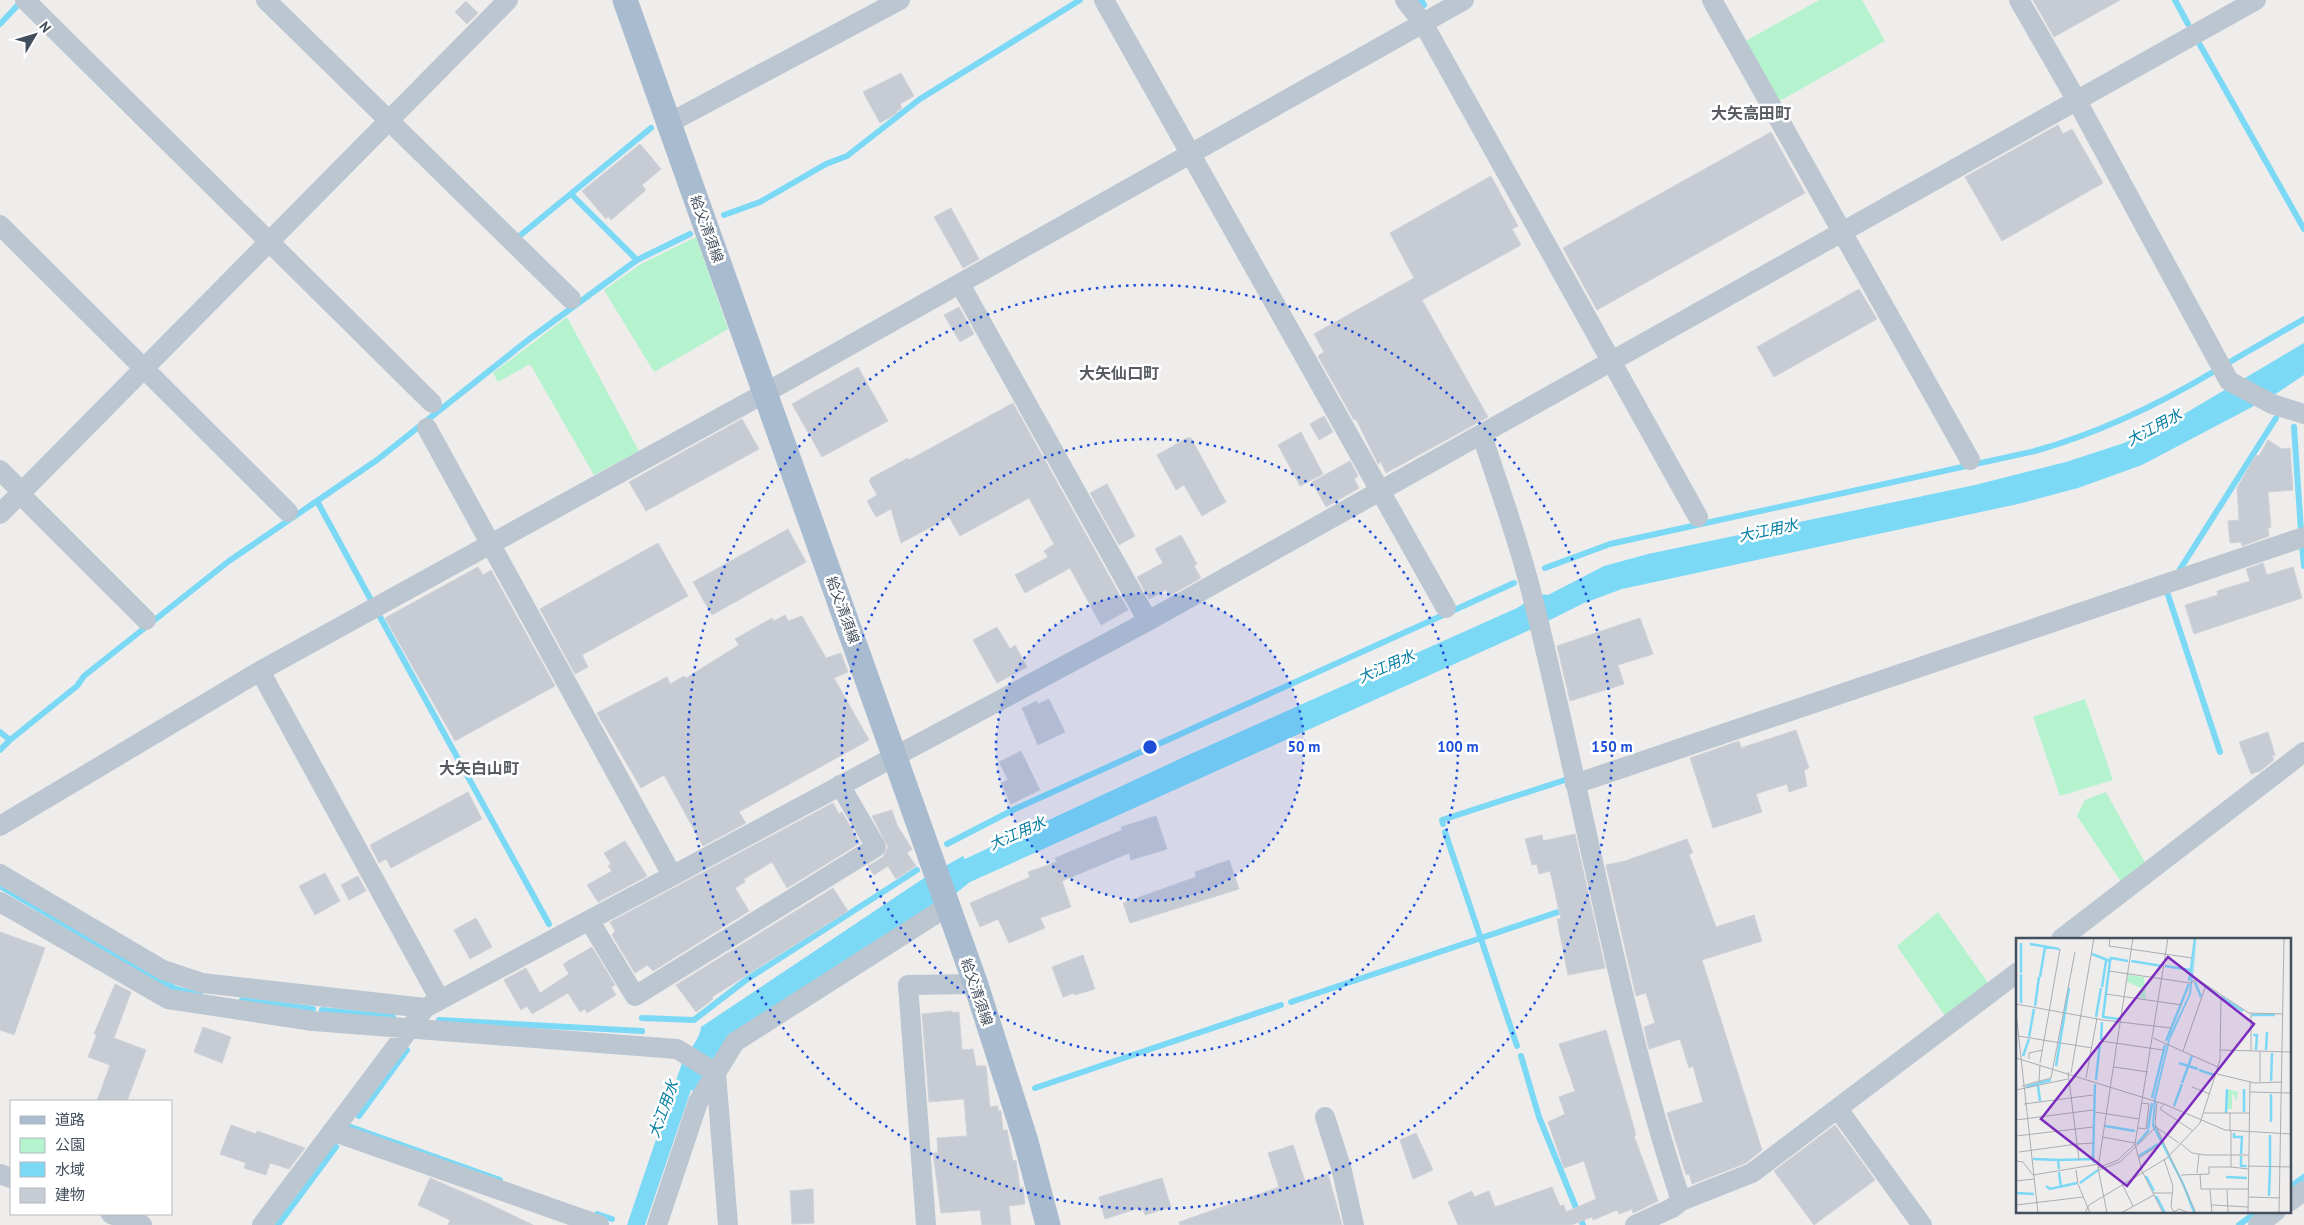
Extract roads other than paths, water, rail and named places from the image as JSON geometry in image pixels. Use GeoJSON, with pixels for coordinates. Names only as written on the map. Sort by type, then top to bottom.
{"type":"FeatureCollection","features":[{"type":"Feature","properties":{"kind":"main road","name":"給父清須線"},"geometry":{"type":"LineString","coordinates":[[625,0],[975,984],[1025,1138],[1048,1225]]}},
{"type":"Feature","properties":{"kind":"street"},"geometry":{"type":"LineString","coordinates":[[25,0],[432,403]]}},
{"type":"Feature","properties":{"kind":"street"},"geometry":{"type":"LineString","coordinates":[[266,0],[571,299]]}},
{"type":"Feature","properties":{"kind":"street"},"geometry":{"type":"LineString","coordinates":[[0,514],[508,0]]}},
{"type":"Feature","properties":{"kind":"street"},"geometry":{"type":"LineString","coordinates":[[669,123],[900,0]]}},
{"type":"Feature","properties":{"kind":"street"},"geometry":{"type":"LineString","coordinates":[[1104,0],[1446,608]]}},
{"type":"Feature","properties":{"kind":"street"},"geometry":{"type":"LineString","coordinates":[[1405,0],[1423,23],[1698,517]]}},
{"type":"Feature","properties":{"kind":"street"},"geometry":{"type":"LineString","coordinates":[[0,826],[260,671],[960,284],[1464,0]]}},
{"type":"Feature","properties":{"kind":"street"},"geometry":{"type":"LineString","coordinates":[[1712,0],[1970,460]]}},
{"type":"Feature","properties":{"kind":"street"},"geometry":{"type":"LineString","coordinates":[[2018,0],[2076,101],[2229,381],[2267,402],[2304,414]]}},
{"type":"Feature","properties":{"kind":"street"},"geometry":{"type":"LineString","coordinates":[[262,1225],[408,1030],[433,1004],[1148,621],[2256,0]]}},
{"type":"Feature","properties":{"kind":"street"},"geometry":{"type":"LineString","coordinates":[[0,225],[288,512]]}},
{"type":"Feature","properties":{"kind":"street"},"geometry":{"type":"LineString","coordinates":[[960,284],[1148,621]]}},
{"type":"Feature","properties":{"kind":"street"},"geometry":{"type":"LineString","coordinates":[[427,428],[672,875]]}},
{"type":"Feature","properties":{"kind":"street"},"geometry":{"type":"LineString","coordinates":[[1482,435],[1532,594],[1630,1025],[1658,1133],[1681,1202]]}},
{"type":"Feature","properties":{"kind":"street"},"geometry":{"type":"LineString","coordinates":[[0,470],[146,620]]}},
{"type":"Feature","properties":{"kind":"street"},"geometry":{"type":"LineString","coordinates":[[1575,784],[2304,537]]}},
{"type":"Feature","properties":{"kind":"street"},"geometry":{"type":"LineString","coordinates":[[260,671],[433,1004]]}},
{"type":"Feature","properties":{"kind":"street"},"geometry":{"type":"LineString","coordinates":[[2062,938],[2304,752]]}},
{"type":"Feature","properties":{"kind":"street"},"geometry":{"type":"LineString","coordinates":[[589,920],[635,996],[876,847],[840,785]]}},
{"type":"Feature","properties":{"kind":"street"},"geometry":{"type":"LineString","coordinates":[[0,874],[164,970],[202,982],[433,1004]]}},
{"type":"Feature","properties":{"kind":"street"},"geometry":{"type":"LineString","coordinates":[[0,902],[168,999],[313,1021],[408,1030],[677,1049],[715,1072]]}},
{"type":"Feature","properties":{"kind":"street"},"geometry":{"type":"LineString","coordinates":[[657,1225],[698,1102],[735,1042],[947,905]]}},
{"type":"Feature","properties":{"kind":"street"},"geometry":{"type":"LineString","coordinates":[[1635,1225],[1681,1202],[1752,1174],[2016,974]]}},
{"type":"Feature","properties":{"kind":"street"},"geometry":{"type":"LineString","coordinates":[[926,1225],[908,985],[975,984]]}},
{"type":"Feature","properties":{"kind":"street"},"geometry":{"type":"LineString","coordinates":[[715,1072],[728,1225]]}},
{"type":"Feature","properties":{"kind":"street"},"geometry":{"type":"LineString","coordinates":[[1838,1109],[1922,1225]]}},
{"type":"Feature","properties":{"kind":"street"},"geometry":{"type":"LineString","coordinates":[[1326,1117],[1341,1167],[1354,1225]]}},
{"type":"Feature","properties":{"kind":"street"},"geometry":{"type":"LineString","coordinates":[[332,1131],[599,1225]]}},
{"type":"Feature","properties":{"kind":"street"},"geometry":{"type":"LineString","coordinates":[[2292,1200],[2304,1191]]}},
{"type":"Feature","properties":{"kind":"street"},"geometry":{"type":"LineString","coordinates":[[2258,1225],[2275,1212]]}},
{"type":"Feature","properties":{"kind":"street"},"geometry":{"type":"LineString","coordinates":[[113,1215],[142,1225]]}},
{"type":"Feature","properties":{"kind":"water","name":"大江用水"},"geometry":{"type":"Polygon","coordinates":[[[2304,343],[2304,375],[2271,397],[2142,465],[2078,488],[2018,504],[1622,589],[1584,603],[1532,629],[970,882],[935,910],[731,1038],[697,1092],[691,1090],[645,1225],[627,1225],[682,1063],[696,1040],[701,1027],[924,878],[963,856],[965,859],[1186,756],[1517,608],[1539,594],[1548,595],[1604,566],[1648,554],[1975,485],[2066,462],[2124,443],[2179,417],[2304,343]]]}},
{"type":"Feature","properties":{"kind":"waterway"},"geometry":{"type":"LineString","coordinates":[[724,215],[760,202],[826,164],[847,156],[920,99],[1080,0]]}},
{"type":"Feature","properties":{"kind":"waterway"},"geometry":{"type":"LineString","coordinates":[[1421,0],[1424,5]]}},
{"type":"Feature","properties":{"kind":"waterway"},"geometry":{"type":"LineString","coordinates":[[2175,0],[2188,24]]}},
{"type":"Feature","properties":{"kind":"waterway"},"geometry":{"type":"LineString","coordinates":[[0,24],[17,6]]}},
{"type":"Feature","properties":{"kind":"waterway"},"geometry":{"type":"LineString","coordinates":[[2200,45],[2304,229]]}},
{"type":"Feature","properties":{"kind":"waterway"},"geometry":{"type":"LineString","coordinates":[[515,236],[517,238],[651,128]]}},
{"type":"Feature","properties":{"kind":"waterway"},"geometry":{"type":"LineString","coordinates":[[571,194],[637,260]]}},
{"type":"Feature","properties":{"kind":"waterway"},"geometry":{"type":"LineString","coordinates":[[10,740],[77,686],[84,676],[229,561],[377,460],[528,340],[637,260],[690,234]]}},
{"type":"Feature","properties":{"kind":"waterway"},"geometry":{"type":"LineString","coordinates":[[2228,363],[2304,319]]}},
{"type":"Feature","properties":{"kind":"waterway"},"geometry":{"type":"LineString","coordinates":[[1545,568],[1610,544],[2035,451],[2059,444],[2149,407],[2213,372]]}},
{"type":"Feature","properties":{"kind":"waterway"},"geometry":{"type":"LineString","coordinates":[[2177,574],[2276,418]]}},
{"type":"Feature","properties":{"kind":"waterway"},"geometry":{"type":"LineString","coordinates":[[2294,427],[2301,531]]}},
{"type":"Feature","properties":{"kind":"waterway"},"geometry":{"type":"LineString","coordinates":[[317,501],[371,600]]}},
{"type":"Feature","properties":{"kind":"waterway"},"geometry":{"type":"LineString","coordinates":[[2302,544],[2304,566]]}},
{"type":"Feature","properties":{"kind":"waterway"},"geometry":{"type":"LineString","coordinates":[[947,844],[1015,809],[1514,583]]}},
{"type":"Feature","properties":{"kind":"waterway"},"geometry":{"type":"LineString","coordinates":[[2167,592],[2220,752]]}},
{"type":"Feature","properties":{"kind":"waterway"},"geometry":{"type":"LineString","coordinates":[[380,617],[549,924]]}},
{"type":"Feature","properties":{"kind":"waterway"},"geometry":{"type":"LineString","coordinates":[[0,732],[10,740],[0,750]]}},
{"type":"Feature","properties":{"kind":"waterway"},"geometry":{"type":"LineString","coordinates":[[1443,824],[1442,820],[1565,780]]}},
{"type":"Feature","properties":{"kind":"waterway"},"geometry":{"type":"LineString","coordinates":[[1445,832],[1517,1046]]}},
{"type":"Feature","properties":{"kind":"waterway"},"geometry":{"type":"LineString","coordinates":[[642,1018],[694,1020],[746,980],[917,870]]}},
{"type":"Feature","properties":{"kind":"waterway"},"geometry":{"type":"LineString","coordinates":[[0,886],[155,978],[176,989],[200,995]]}},
{"type":"Feature","properties":{"kind":"waterway"},"geometry":{"type":"LineString","coordinates":[[1291,1002],[1567,909]]}},
{"type":"Feature","properties":{"kind":"waterway"},"geometry":{"type":"LineString","coordinates":[[242,1000],[313,1009]]}},
{"type":"Feature","properties":{"kind":"waterway"},"geometry":{"type":"LineString","coordinates":[[1035,1088],[1281,1005]]}},
{"type":"Feature","properties":{"kind":"waterway"},"geometry":{"type":"LineString","coordinates":[[322,1010],[393,1017]]}},
{"type":"Feature","properties":{"kind":"waterway"},"geometry":{"type":"LineString","coordinates":[[439,1020],[642,1031]]}},
{"type":"Feature","properties":{"kind":"waterway"},"geometry":{"type":"LineString","coordinates":[[359,1116],[407,1050]]}},
{"type":"Feature","properties":{"kind":"waterway"},"geometry":{"type":"LineString","coordinates":[[1521,1056],[1539,1117],[1583,1225]]}},
{"type":"Feature","properties":{"kind":"waterway"},"geometry":{"type":"LineString","coordinates":[[351,1127],[500,1180]]}},
{"type":"Feature","properties":{"kind":"waterway"},"geometry":{"type":"LineString","coordinates":[[278,1225],[336,1147]]}},
{"type":"Feature","properties":{"kind":"waterway"},"geometry":{"type":"LineString","coordinates":[[2292,1186],[2304,1177]]}},
{"type":"Feature","properties":{"kind":"waterway"},"geometry":{"type":"LineString","coordinates":[[2239,1225],[2257,1212]]}},
{"type":"Feature","properties":{"kind":"waterway"},"geometry":{"type":"LineString","coordinates":[[597,1214],[612,1219]]}},
{"type":"Feature","properties":{"kind":"district","name":"大矢高田町"},"geometry":{"type":"Point","coordinates":[1751,113]}},
{"type":"Feature","properties":{"kind":"district","name":"大矢仙口町"},"geometry":{"type":"Point","coordinates":[1119,373]}},
{"type":"Feature","properties":{"kind":"district","name":"大矢白山町"},"geometry":{"type":"Point","coordinates":[479,768]}}]}
